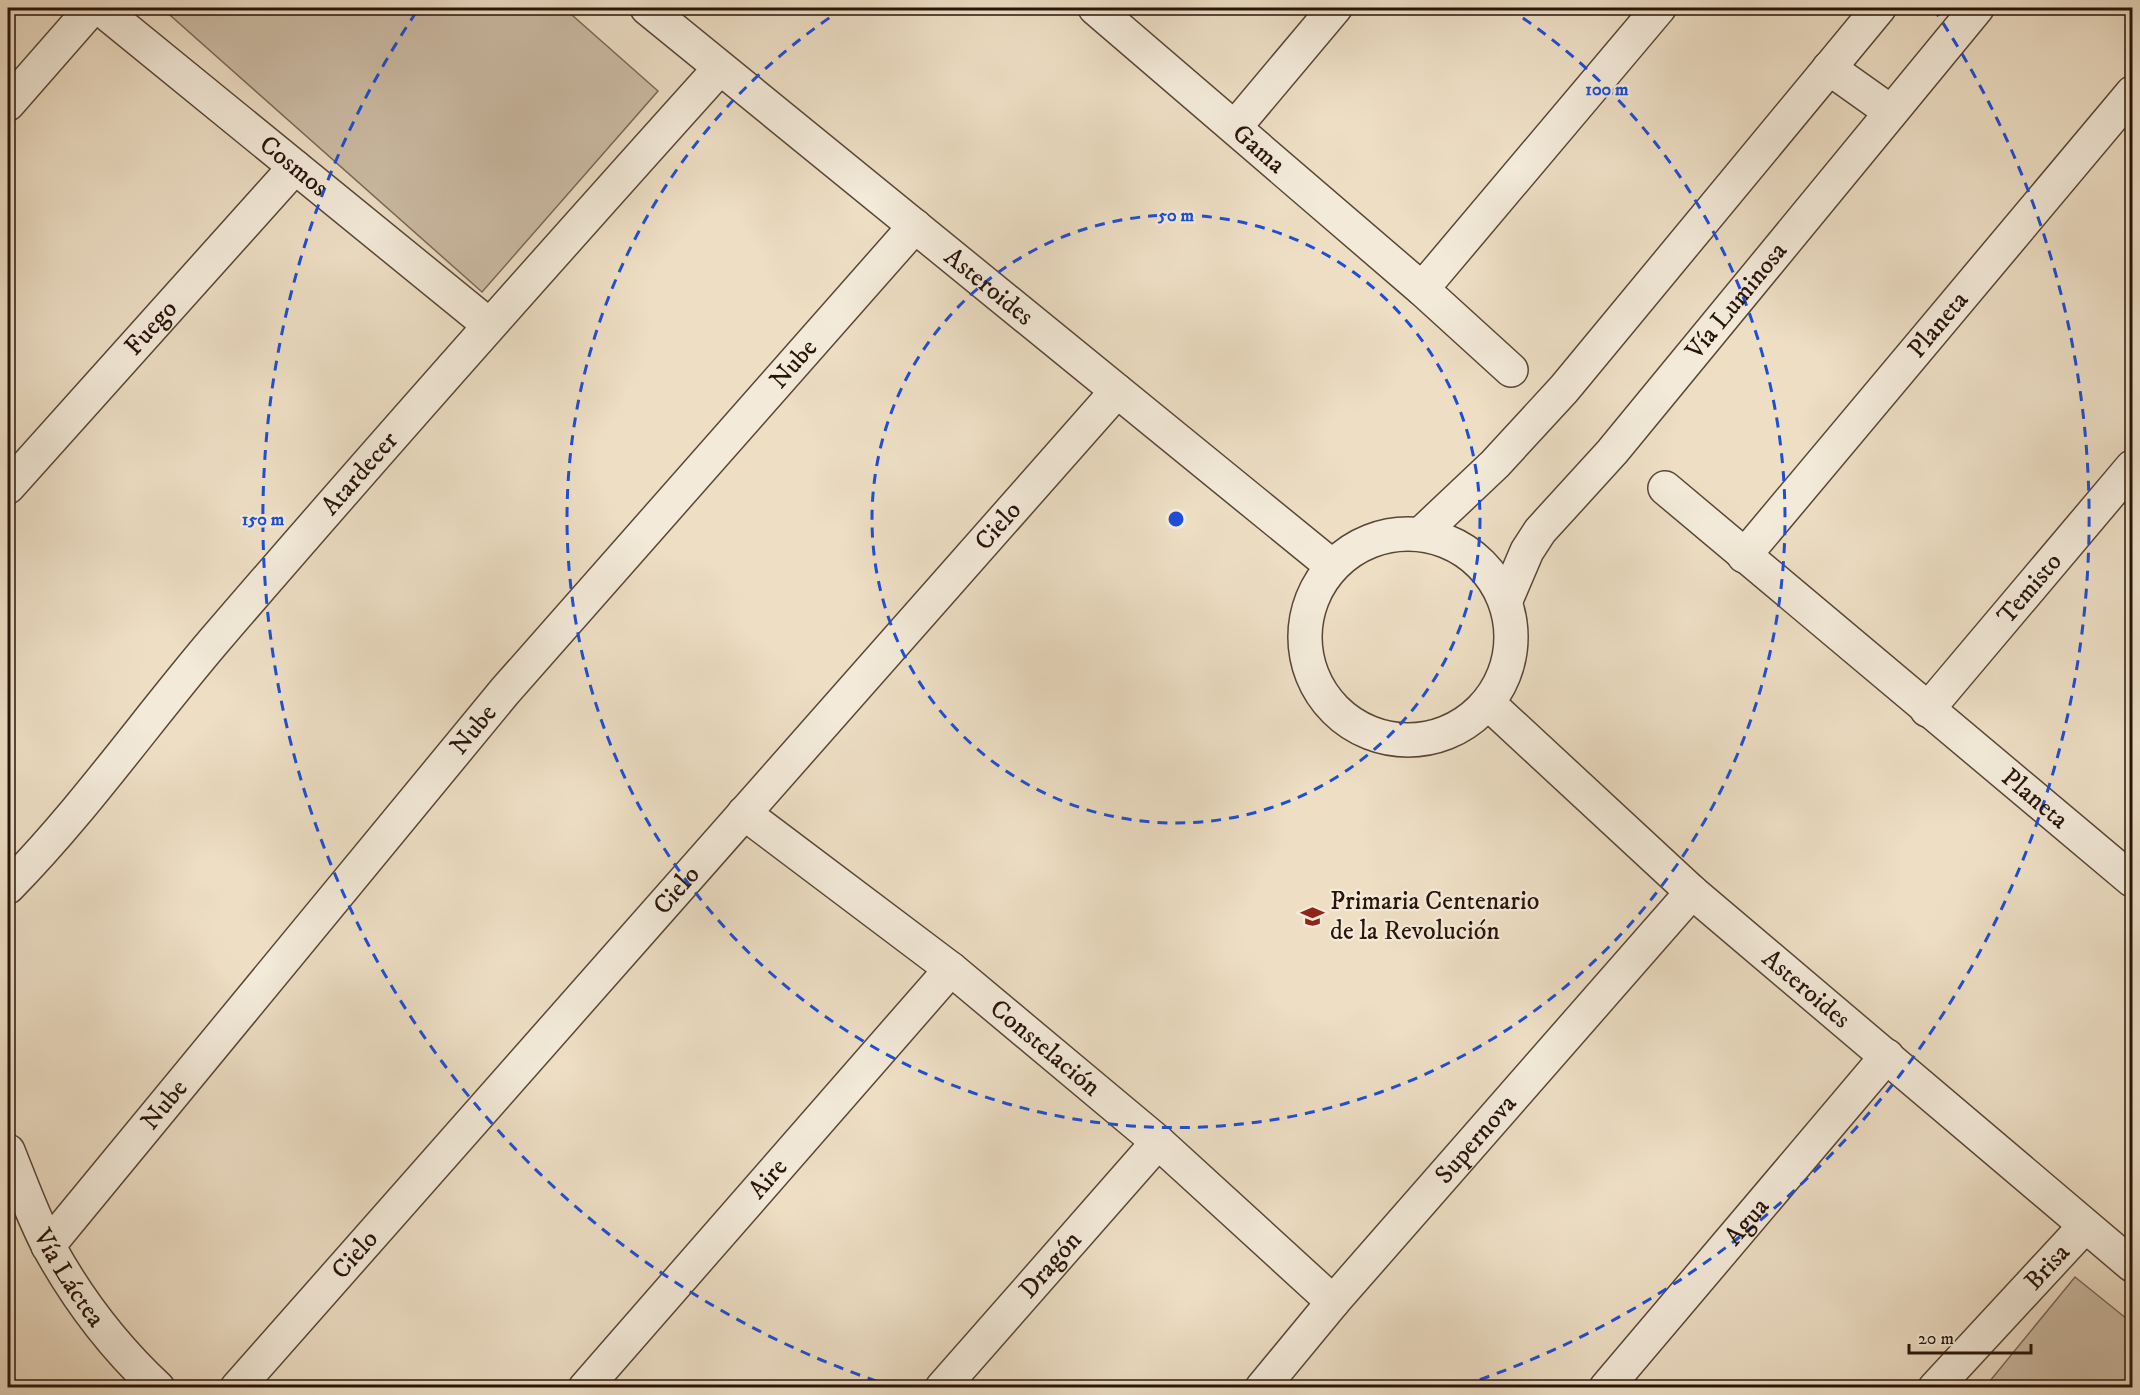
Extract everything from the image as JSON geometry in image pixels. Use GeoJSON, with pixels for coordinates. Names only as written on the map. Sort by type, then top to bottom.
{"type":"FeatureCollection","features":[{"type":"Feature","properties":{"kind":"street"},"geometry":{"type":"LineString","coordinates":[[8,104],[92,8]]}},
{"type":"Feature","properties":{"kind":"street","name":"Cosmos"},"geometry":{"type":"LineString","coordinates":[[100,8],[489,325]]}},
{"type":"Feature","properties":{"kind":"street","name":"Gama"},"geometry":{"type":"LineString","coordinates":[[1095,8],[1422,289],[1511,370]]}},
{"type":"Feature","properties":{"kind":"street"},"geometry":{"type":"LineString","coordinates":[[1235,127],[1335,8]]}},
{"type":"Feature","properties":{"kind":"street"},"geometry":{"type":"LineString","coordinates":[[1422,289],[1659,8]]}},
{"type":"Feature","properties":{"kind":"street"},"geometry":{"type":"LineString","coordinates":[[1422,533],[1495,464],[1563,389],[1879,8]]}},
{"type":"Feature","properties":{"kind":"street","name":"Vía Luminosa"},"geometry":{"type":"LineString","coordinates":[[1506,600],[1527,550],[1540,531],[1612,452],[1977,8]]}},
{"type":"Feature","properties":{"kind":"street","name":"Asteroides"},"geometry":{"type":"LineString","coordinates":[[655,10],[720,68],[1332,566]]}},
{"type":"Feature","properties":{"kind":"street","name":"Atardecer"},"geometry":{"type":"LineString","coordinates":[[8,888],[47,847],[213,643],[489,325],[720,68]]}},
{"type":"Feature","properties":{"kind":"street"},"geometry":{"type":"LineString","coordinates":[[1829,68],[1891,112]]}},
{"type":"Feature","properties":{"kind":"street","name":"Planeta"},"geometry":{"type":"LineString","coordinates":[[1744,556],[2133,93]]}},
{"type":"Feature","properties":{"kind":"street","name":"Fuego"},"geometry":{"type":"LineString","coordinates":[[8,487],[295,167]]}},
{"type":"Feature","properties":{"kind":"street","name":"Nube"},"geometry":{"type":"LineString","coordinates":[[48,1246],[505,691],[915,226]]}},
{"type":"Feature","properties":{"kind":"street","name":"Cielo"},"geometry":{"type":"LineString","coordinates":[[237,1388],[1117,391]]}},
{"type":"Feature","properties":{"kind":"street","name":"Temisto"},"geometry":{"type":"LineString","coordinates":[[1927,710],[2133,467]]}},
{"type":"Feature","properties":{"kind":"street","name":"Planeta"},"geometry":{"type":"LineString","coordinates":[[1665,488],[1927,710],[2131,876]]}},
{"type":"Feature","properties":{"kind":"street"},"geometry":{"type":"LineString","coordinates":[[1422,533],[1456,544],[1487,569],[1506,600],[1512,636],[1506,672],[1488,704],[1458,729],[1423,741],[1387,740],[1354,726],[1326,702],[1309,668],[1304,632],[1312,596],[1332,566],[1353,549],[1386,535],[1422,533]]}},
{"type":"Feature","properties":{"kind":"street","name":"Asteroides"},"geometry":{"type":"LineString","coordinates":[[1488,704],[1692,892],[2133,1265]]}},
{"type":"Feature","properties":{"kind":"street","name":"Constelación"},"geometry":{"type":"LineString","coordinates":[[744,813],[951,969],[1158,1142],[1333,1302]]}},
{"type":"Feature","properties":{"kind":"street","name":"Supernova"},"geometry":{"type":"LineString","coordinates":[[1262,1388],[1333,1302],[1692,892]]}},
{"type":"Feature","properties":{"kind":"street","name":"Aire"},"geometry":{"type":"LineString","coordinates":[[585,1388],[951,969]]}},
{"type":"Feature","properties":{"kind":"street","name":"Agua"},"geometry":{"type":"LineString","coordinates":[[1606,1388],[1887,1056]]}},
{"type":"Feature","properties":{"kind":"street","name":"Dragón"},"geometry":{"type":"LineString","coordinates":[[942,1388],[1158,1142]]}},
{"type":"Feature","properties":{"kind":"street","name":"Vía Láctea"},"geometry":{"type":"LineString","coordinates":[[8,1151],[48,1246],[76,1292],[116,1347],[158,1388]]}},
{"type":"Feature","properties":{"kind":"street","name":"Brisa"},"geometry":{"type":"LineString","coordinates":[[1935,1388],[2085,1226]]}},
{"type":"Feature","properties":{"kind":"shaded area"},"geometry":{"type":"Polygon","coordinates":[[[162,8],[564,8],[658,91],[482,292],[162,8]]]}},
{"type":"Feature","properties":{"kind":"shaded area"},"geometry":{"type":"Polygon","coordinates":[[[2075,1277],[2132,1323],[2132,1387],[1985,1387],[2075,1277]]]}},
{"type":"Feature","properties":{"kind":"place","name":"Primaria Centenario de la Revolución"},"geometry":{"type":"Point","coordinates":[1312,916]}}]}
